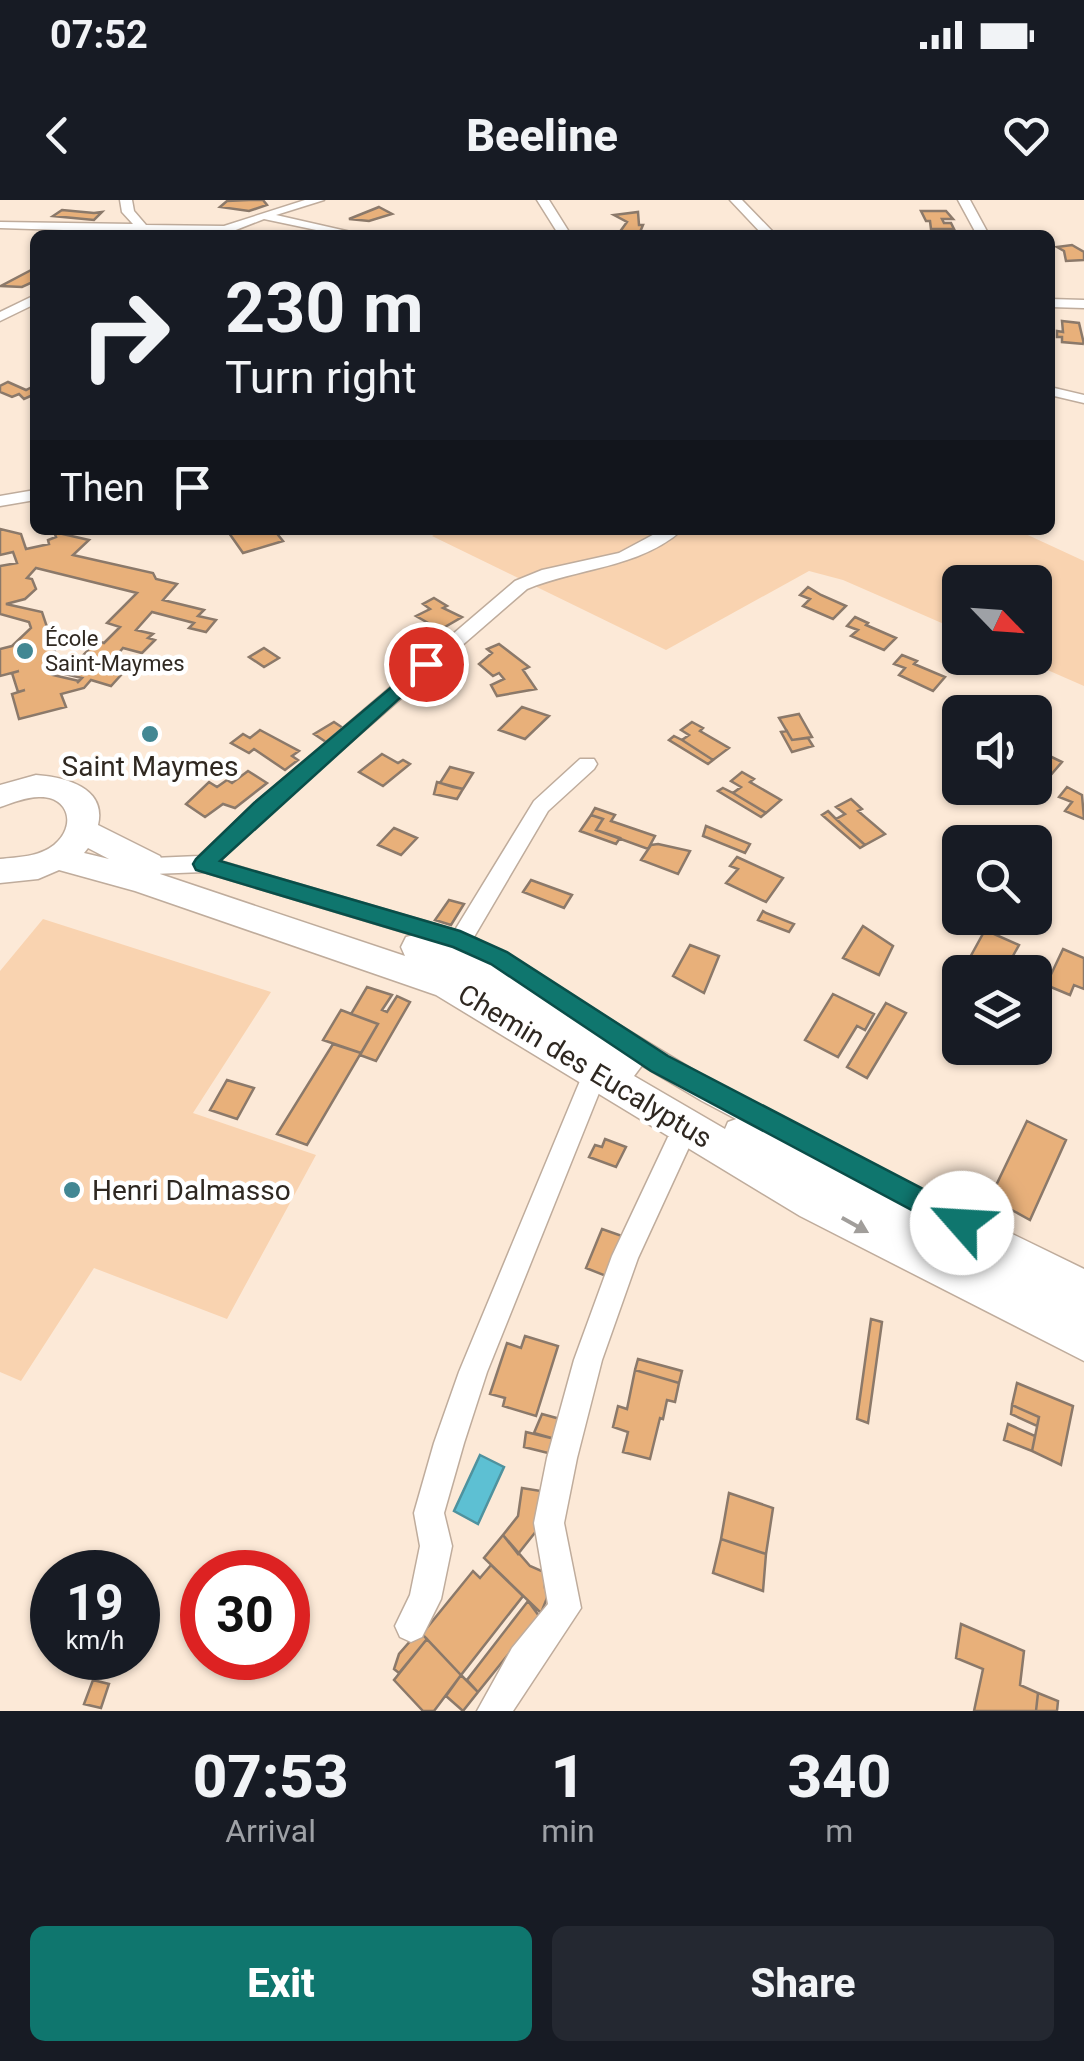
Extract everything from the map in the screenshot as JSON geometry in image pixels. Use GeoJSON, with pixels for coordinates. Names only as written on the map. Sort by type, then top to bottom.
{"type":"FeatureCollection","features":[{"type":"Feature","properties":{"kind":"main road"},"geometry":{"type":"LineString","coordinates":[[0,871],[38,867],[58,858],[84,832],[88,818],[75,795],[43,786],[1,795]]}},
{"type":"Feature","properties":{"kind":"main road","name":"Chemin des Eucalyptus"},"geometry":{"type":"LineString","coordinates":[[84,832],[152,866],[465,964],[704,1114],[881,1208],[1084,1308]]}},
{"type":"Feature","properties":{"kind":"main road","name":"Chemin des Eucalyptus"},"geometry":{"type":"LineString","coordinates":[[58,858],[141,880],[450,984],[814,1202],[1084,1339]]}},
{"type":"Feature","properties":{"kind":"street"},"geometry":{"type":"LineString","coordinates":[[126,200],[128,212],[144,229]]}},
{"type":"Feature","properties":{"kind":"street"},"geometry":{"type":"LineString","coordinates":[[226,230],[278,207],[318,200]]}},
{"type":"Feature","properties":{"kind":"street"},"geometry":{"type":"LineString","coordinates":[[543,200],[561,230]]}},
{"type":"Feature","properties":{"kind":"street"},"geometry":{"type":"LineString","coordinates":[[736,200],[765,230]]}},
{"type":"Feature","properties":{"kind":"street"},"geometry":{"type":"LineString","coordinates":[[964,200],[980,230]]}},
{"type":"Feature","properties":{"kind":"street"},"geometry":{"type":"LineString","coordinates":[[278,207],[305,223]]}},
{"type":"Feature","properties":{"kind":"street"},"geometry":{"type":"LineString","coordinates":[[261,216],[336,230]]}},
{"type":"Feature","properties":{"kind":"street"},"geometry":{"type":"LineString","coordinates":[[0,226],[150,230]]}},
{"type":"Feature","properties":{"kind":"street"},"geometry":{"type":"LineString","coordinates":[[0,317],[30,302]]}},
{"type":"Feature","properties":{"kind":"street"},"geometry":{"type":"LineString","coordinates":[[1055,303],[1084,304]]}},
{"type":"Feature","properties":{"kind":"street"},"geometry":{"type":"LineString","coordinates":[[1055,392],[1084,399]]}},
{"type":"Feature","properties":{"kind":"street"},"geometry":{"type":"LineString","coordinates":[[0,501],[30,496]]}},
{"type":"Feature","properties":{"kind":"street"},"geometry":{"type":"LineString","coordinates":[[204,864],[262,808],[522,584],[548,574],[624,557],[665,535]]}},
{"type":"Feature","properties":{"kind":"street"},"geometry":{"type":"LineString","coordinates":[[460,940],[541,806],[587,764]]}},
{"type":"Feature","properties":{"kind":"street","name":"Chemin des Eucalyptus"},"geometry":{"type":"LineString","coordinates":[[152,866],[204,864],[460,940],[499,958],[659,1064],[901,1193],[1084,1283]]}},
{"type":"Feature","properties":{"kind":"street"},"geometry":{"type":"LineString","coordinates":[[411,1626],[425,1599],[436,1546],[429,1513],[449,1443],[473,1372],[588,1088]]}},
{"type":"Feature","properties":{"kind":"street"},"geometry":{"type":"LineString","coordinates":[[494,1711],[524,1660],[565,1608],[550,1523],[562,1458],[588,1360],[625,1256],[676,1144]]}},
{"type":"Feature","properties":{"kind":"shaded area"},"geometry":{"type":"Polygon","coordinates":[[[1028,535],[1084,561],[1084,686],[1052,672],[1052,565],[942,565],[942,623],[843,580],[809,571],[666,650],[432,536],[1028,535]]]}},
{"type":"Feature","properties":{"kind":"shaded area","name":"Henri Dalmasso"},"geometry":{"type":"Polygon","coordinates":[[[43,919],[271,992],[193,1113],[316,1155],[227,1319],[94,1268],[21,1381],[0,1372],[0,971],[43,919]]]}},
{"type":"Feature","properties":{"kind":"water"},"geometry":{"type":"Polygon","coordinates":[[[480,1455],[504,1467],[478,1524],[454,1511],[480,1455]]]}},
{"type":"Feature","properties":{"kind":"building"},"geometry":{"type":"Polygon","coordinates":[[[263,200],[267,205],[249,211],[220,207],[227,201],[263,200]]]}},
{"type":"Feature","properties":{"kind":"building"},"geometry":{"type":"Polygon","coordinates":[[[379,207],[392,214],[369,221],[349,219],[379,207]]]}},
{"type":"Feature","properties":{"kind":"building"},"geometry":{"type":"Polygon","coordinates":[[[62,210],[102,212],[94,220],[53,216],[62,210]]]}},
{"type":"Feature","properties":{"kind":"building"},"geometry":{"type":"Polygon","coordinates":[[[921,211],[946,211],[953,219],[942,219],[954,229],[931,229],[930,221],[921,211]]]}},
{"type":"Feature","properties":{"kind":"building"},"geometry":{"type":"Polygon","coordinates":[[[638,212],[641,230],[621,230],[627,222],[614,215],[638,212]]]}},
{"type":"Feature","properties":{"kind":"building"},"geometry":{"type":"Polygon","coordinates":[[[1072,245],[1084,252],[1084,260],[1066,261],[1064,251],[1057,247],[1072,245]]]}},
{"type":"Feature","properties":{"kind":"building"},"geometry":{"type":"Polygon","coordinates":[[[30,271],[30,283],[1,286],[30,271]]]}},
{"type":"Feature","properties":{"kind":"building"},"geometry":{"type":"Polygon","coordinates":[[[1062,321],[1079,323],[1084,344],[1062,342],[1062,337],[1057,337],[1057,331],[1063,332],[1062,321]]]}},
{"type":"Feature","properties":{"kind":"building"},"geometry":{"type":"Polygon","coordinates":[[[8,382],[30,388],[30,396],[12,397],[0,392],[0,386],[8,382]]]}},
{"type":"Feature","properties":{"kind":"building"},"geometry":{"type":"Polygon","coordinates":[[[0,529],[21,534],[26,549],[49,544],[48,540],[55,535],[89,540],[73,555],[153,573],[156,579],[177,584],[163,600],[204,610],[198,616],[216,620],[206,632],[189,628],[194,623],[152,612],[136,630],[153,634],[148,638],[155,640],[142,653],[123,648],[112,661],[130,665],[111,686],[91,680],[84,688],[61,694],[66,707],[19,719],[12,694],[25,690],[18,692],[12,673],[19,671],[0,676],[0,649],[12,646],[31,628],[29,622],[0,614],[0,566],[17,563],[13,552],[0,555],[0,529]],[[36,568],[27,578],[32,579],[36,589],[25,599],[6,604],[42,612],[55,651],[50,657],[66,661],[53,675],[79,681],[82,678],[65,674],[97,641],[104,643],[120,627],[107,623],[137,593],[36,568]]]}},
{"type":"Feature","properties":{"kind":"building"},"geometry":{"type":"Polygon","coordinates":[[[230,535],[278,535],[283,541],[243,553],[230,535]]]}},
{"type":"Feature","properties":{"kind":"building"},"geometry":{"type":"Polygon","coordinates":[[[808,587],[846,606],[833,619],[803,606],[810,599],[800,595],[808,587]]]}},
{"type":"Feature","properties":{"kind":"building"},"geometry":{"type":"Polygon","coordinates":[[[434,598],[447,606],[443,608],[462,617],[431,635],[422,629],[430,624],[416,616],[430,609],[423,604],[434,598]]]}},
{"type":"Feature","properties":{"kind":"building"},"geometry":{"type":"Polygon","coordinates":[[[855,617],[896,638],[884,650],[851,636],[858,630],[847,626],[855,617]]]}},
{"type":"Feature","properties":{"kind":"building"},"geometry":{"type":"Polygon","coordinates":[[[499,644],[529,667],[523,670],[536,689],[497,696],[491,685],[504,679],[499,673],[493,676],[479,664],[492,653],[487,649],[499,644]]]}},
{"type":"Feature","properties":{"kind":"building"},"geometry":{"type":"Polygon","coordinates":[[[264,648],[279,658],[264,667],[249,657],[264,648]]]}},
{"type":"Feature","properties":{"kind":"building"},"geometry":{"type":"Polygon","coordinates":[[[902,655],[945,677],[933,691],[899,675],[905,668],[894,664],[902,655]]]}},
{"type":"Feature","properties":{"kind":"building"},"geometry":{"type":"Polygon","coordinates":[[[522,707],[549,716],[525,739],[499,730],[522,707]]]}},
{"type":"Feature","properties":{"kind":"building"},"geometry":{"type":"Polygon","coordinates":[[[799,714],[812,737],[792,740],[779,718],[799,714]]]}},
{"type":"Feature","properties":{"kind":"building"},"geometry":{"type":"Polygon","coordinates":[[[334,722],[343,728],[326,742],[314,734],[334,722]]]}},
{"type":"Feature","properties":{"kind":"building"},"geometry":{"type":"Polygon","coordinates":[[[692,722],[729,748],[713,760],[682,740],[689,735],[681,730],[692,722]]]}},
{"type":"Feature","properties":{"kind":"building"},"geometry":{"type":"Polygon","coordinates":[[[260,730],[299,751],[292,756],[298,760],[285,770],[254,749],[249,753],[231,743],[243,734],[250,738],[260,730]]]}},
{"type":"Feature","properties":{"kind":"building"},"geometry":{"type":"Polygon","coordinates":[[[787,731],[792,740],[808,738],[813,746],[792,752],[781,732],[787,731]]]}},
{"type":"Feature","properties":{"kind":"building"},"geometry":{"type":"Polygon","coordinates":[[[674,736],[713,760],[708,764],[669,740],[674,736]]]}},
{"type":"Feature","properties":{"kind":"building"},"geometry":{"type":"Polygon","coordinates":[[[382,754],[398,763],[403,760],[410,764],[383,786],[359,772],[382,754]]]}},
{"type":"Feature","properties":{"kind":"building"},"geometry":{"type":"Polygon","coordinates":[[[1052,757],[1062,762],[1052,774],[1052,757]]]}},
{"type":"Feature","properties":{"kind":"building"},"geometry":{"type":"Polygon","coordinates":[[[450,767],[473,773],[463,789],[440,783],[450,767]]]}},
{"type":"Feature","properties":{"kind":"building"},"geometry":{"type":"Polygon","coordinates":[[[248,771],[267,783],[235,808],[223,804],[205,817],[186,804],[209,782],[217,787],[227,780],[232,783],[248,771]]]}},
{"type":"Feature","properties":{"kind":"building"},"geometry":{"type":"Polygon","coordinates":[[[742,772],[754,779],[750,782],[781,800],[766,813],[733,793],[741,787],[731,781],[742,772]]]}},
{"type":"Feature","properties":{"kind":"building"},"geometry":{"type":"Polygon","coordinates":[[[437,782],[463,789],[457,799],[434,794],[437,782]]]}},
{"type":"Feature","properties":{"kind":"building"},"geometry":{"type":"Polygon","coordinates":[[[1067,787],[1082,795],[1084,819],[1065,811],[1072,802],[1059,797],[1067,787]]]}},
{"type":"Feature","properties":{"kind":"building"},"geometry":{"type":"Polygon","coordinates":[[[723,788],[766,813],[761,817],[718,791],[723,788]]]}},
{"type":"Feature","properties":{"kind":"building"},"geometry":{"type":"Polygon","coordinates":[[[851,799],[862,809],[858,811],[885,834],[865,845],[836,819],[845,814],[836,807],[851,799]]]}},
{"type":"Feature","properties":{"kind":"building"},"geometry":{"type":"Polygon","coordinates":[[[595,808],[615,815],[611,821],[655,836],[648,849],[596,830],[603,819],[591,815],[595,808]]]}},
{"type":"Feature","properties":{"kind":"building"},"geometry":{"type":"Polygon","coordinates":[[[828,811],[865,845],[860,848],[822,815],[828,811]]]}},
{"type":"Feature","properties":{"kind":"building"},"geometry":{"type":"Polygon","coordinates":[[[591,815],[603,819],[596,830],[620,838],[616,844],[580,831],[591,815]]]}},
{"type":"Feature","properties":{"kind":"building"},"geometry":{"type":"Polygon","coordinates":[[[706,826],[750,844],[745,853],[703,836],[706,826]]]}},
{"type":"Feature","properties":{"kind":"building"},"geometry":{"type":"Polygon","coordinates":[[[394,828],[417,838],[401,855],[378,845],[394,828]]]}},
{"type":"Feature","properties":{"kind":"building"},"geometry":{"type":"Polygon","coordinates":[[[651,845],[690,851],[678,874],[641,860],[651,845]]]}},
{"type":"Feature","properties":{"kind":"building"},"geometry":{"type":"Polygon","coordinates":[[[737,857],[783,878],[766,902],[726,883],[738,869],[730,866],[737,857]]]}},
{"type":"Feature","properties":{"kind":"building"},"geometry":{"type":"Polygon","coordinates":[[[531,880],[572,895],[564,908],[523,892],[531,880]]]}},
{"type":"Feature","properties":{"kind":"building"},"geometry":{"type":"Polygon","coordinates":[[[449,900],[464,904],[451,925],[435,920],[449,900]]]}},
{"type":"Feature","properties":{"kind":"building"},"geometry":{"type":"Polygon","coordinates":[[[763,911],[794,924],[789,932],[758,920],[763,911]]]}},
{"type":"Feature","properties":{"kind":"building"},"geometry":{"type":"Polygon","coordinates":[[[863,926],[893,946],[879,975],[843,958],[863,926]]]}},
{"type":"Feature","properties":{"kind":"building"},"geometry":{"type":"Polygon","coordinates":[[[982,935],[996,935],[1019,945],[1013,955],[971,955],[982,935]]]}},
{"type":"Feature","properties":{"kind":"building"},"geometry":{"type":"Polygon","coordinates":[[[690,945],[719,956],[704,993],[673,976],[690,945]]]}},
{"type":"Feature","properties":{"kind":"building"},"geometry":{"type":"Polygon","coordinates":[[[1063,949],[1084,958],[1084,989],[1074,985],[1070,995],[1052,988],[1052,972],[1063,949]]]}},
{"type":"Feature","properties":{"kind":"building"},"geometry":{"type":"Polygon","coordinates":[[[367,987],[392,995],[382,1010],[387,1012],[397,996],[410,1002],[376,1061],[360,1055],[378,1024],[351,1014],[367,987]]]}},
{"type":"Feature","properties":{"kind":"building"},"geometry":{"type":"Polygon","coordinates":[[[833,994],[874,1014],[865,1030],[857,1026],[838,1057],[805,1040],[833,994]]]}},
{"type":"Feature","properties":{"kind":"building"},"geometry":{"type":"Polygon","coordinates":[[[886,1003],[906,1013],[867,1078],[847,1067],[886,1003]]]}},
{"type":"Feature","properties":{"kind":"building"},"geometry":{"type":"Polygon","coordinates":[[[341,1010],[378,1024],[361,1053],[323,1040],[341,1010]]]}},
{"type":"Feature","properties":{"kind":"building"},"geometry":{"type":"Polygon","coordinates":[[[333,1044],[361,1053],[307,1145],[277,1134],[333,1044]]]}},
{"type":"Feature","properties":{"kind":"building"},"geometry":{"type":"Polygon","coordinates":[[[227,1080],[254,1088],[237,1119],[210,1110],[227,1080]]]}},
{"type":"Feature","properties":{"kind":"building"},"geometry":{"type":"Polygon","coordinates":[[[1027,1121],[1066,1140],[1030,1220],[990,1198],[1027,1121]]]}},
{"type":"Feature","properties":{"kind":"building"},"geometry":{"type":"Polygon","coordinates":[[[605,1139],[626,1147],[616,1167],[589,1157],[595,1145],[602,1147],[605,1139]]]}},
{"type":"Feature","properties":{"kind":"building"},"geometry":{"type":"Polygon","coordinates":[[[602,1229],[622,1236],[606,1276],[586,1268],[602,1229]]]}},
{"type":"Feature","properties":{"kind":"building"},"geometry":{"type":"Polygon","coordinates":[[[871,1319],[882,1322],[868,1423],[857,1419],[871,1319]]]}},
{"type":"Feature","properties":{"kind":"building"},"geometry":{"type":"Polygon","coordinates":[[[525,1336],[558,1346],[536,1416],[503,1406],[505,1398],[490,1394],[507,1343],[521,1348],[525,1336]]]}},
{"type":"Feature","properties":{"kind":"building"},"geometry":{"type":"Polygon","coordinates":[[[638,1359],[682,1371],[679,1383],[635,1370],[638,1359]]]}},
{"type":"Feature","properties":{"kind":"building"},"geometry":{"type":"Polygon","coordinates":[[[635,1370],[679,1383],[675,1402],[667,1400],[663,1419],[660,1418],[650,1459],[623,1452],[628,1432],[613,1427],[618,1406],[627,1409],[635,1370]]]}},
{"type":"Feature","properties":{"kind":"building"},"geometry":{"type":"Polygon","coordinates":[[[1017,1383],[1073,1406],[1061,1465],[1032,1451],[1039,1417],[1012,1405],[1017,1383]]]}},
{"type":"Feature","properties":{"kind":"building"},"geometry":{"type":"Polygon","coordinates":[[[1012,1405],[1039,1417],[1037,1426],[1011,1414],[1012,1405]]]}},
{"type":"Feature","properties":{"kind":"building"},"geometry":{"type":"Polygon","coordinates":[[[542,1414],[560,1419],[555,1439],[534,1433],[542,1414]]]}},
{"type":"Feature","properties":{"kind":"building"},"geometry":{"type":"Polygon","coordinates":[[[1008,1424],[1035,1436],[1032,1451],[1004,1440],[1008,1424]]]}},
{"type":"Feature","properties":{"kind":"building"},"geometry":{"type":"Polygon","coordinates":[[[526,1432],[555,1439],[552,1454],[524,1447],[526,1432]]]}},
{"type":"Feature","properties":{"kind":"building"},"geometry":{"type":"Polygon","coordinates":[[[522,1488],[547,1492],[545,1520],[518,1554],[503,1535],[518,1516],[522,1488]]]}},
{"type":"Feature","properties":{"kind":"building"},"geometry":{"type":"Polygon","coordinates":[[[729,1493],[773,1508],[766,1554],[721,1539],[729,1493]]]}},
{"type":"Feature","properties":{"kind":"building"},"geometry":{"type":"Polygon","coordinates":[[[503,1535],[530,1566],[544,1572],[549,1593],[541,1613],[484,1558],[503,1535]]]}},
{"type":"Feature","properties":{"kind":"building"},"geometry":{"type":"Polygon","coordinates":[[[721,1539],[766,1554],[763,1591],[713,1573],[721,1539]]]}},
{"type":"Feature","properties":{"kind":"building"},"geometry":{"type":"Polygon","coordinates":[[[491,1565],[523,1596],[461,1675],[422,1634],[473,1571],[480,1578],[491,1565]]]}},
{"type":"Feature","properties":{"kind":"building"},"geometry":{"type":"Polygon","coordinates":[[[528,1601],[539,1616],[478,1692],[467,1680],[528,1601]]]}},
{"type":"Feature","properties":{"kind":"building"},"geometry":{"type":"Polygon","coordinates":[[[961,1624],[1024,1651],[1020,1685],[1038,1693],[1036,1711],[974,1711],[983,1669],[956,1658],[961,1624]]]}},
{"type":"Feature","properties":{"kind":"building"},"geometry":{"type":"Polygon","coordinates":[[[419,1631],[427,1639],[399,1673],[394,1669],[399,1654],[419,1631]]]}},
{"type":"Feature","properties":{"kind":"building"},"geometry":{"type":"Polygon","coordinates":[[[427,1639],[461,1675],[434,1711],[423,1711],[394,1680],[427,1639]]]}},
{"type":"Feature","properties":{"kind":"building"},"geometry":{"type":"Polygon","coordinates":[[[461,1675],[478,1692],[463,1711],[446,1696],[461,1675]]]}},
{"type":"Feature","properties":{"kind":"building"},"geometry":{"type":"Polygon","coordinates":[[[93,1680],[109,1684],[101,1708],[84,1704],[93,1680]]]}},
{"type":"Feature","properties":{"kind":"building"},"geometry":{"type":"Polygon","coordinates":[[[1038,1693],[1058,1701],[1057,1711],[1036,1711],[1038,1693]]]}},
{"type":"Feature","properties":{"kind":"place","name":"École Saint-Maymes"},"geometry":{"type":"Point","coordinates":[25,651]}},
{"type":"Feature","properties":{"kind":"place","name":"Saint Maymes"},"geometry":{"type":"Point","coordinates":[150,734]}},
{"type":"Feature","properties":{"kind":"place","name":"Henri Dalmasso"},"geometry":{"type":"Point","coordinates":[72,1190]}},
{"type":"Feature","properties":{"kind":"route"},"geometry":{"type":"LineString","coordinates":[[426,664],[204,864],[460,940],[499,958],[659,1064],[962,1223]]}}]}
